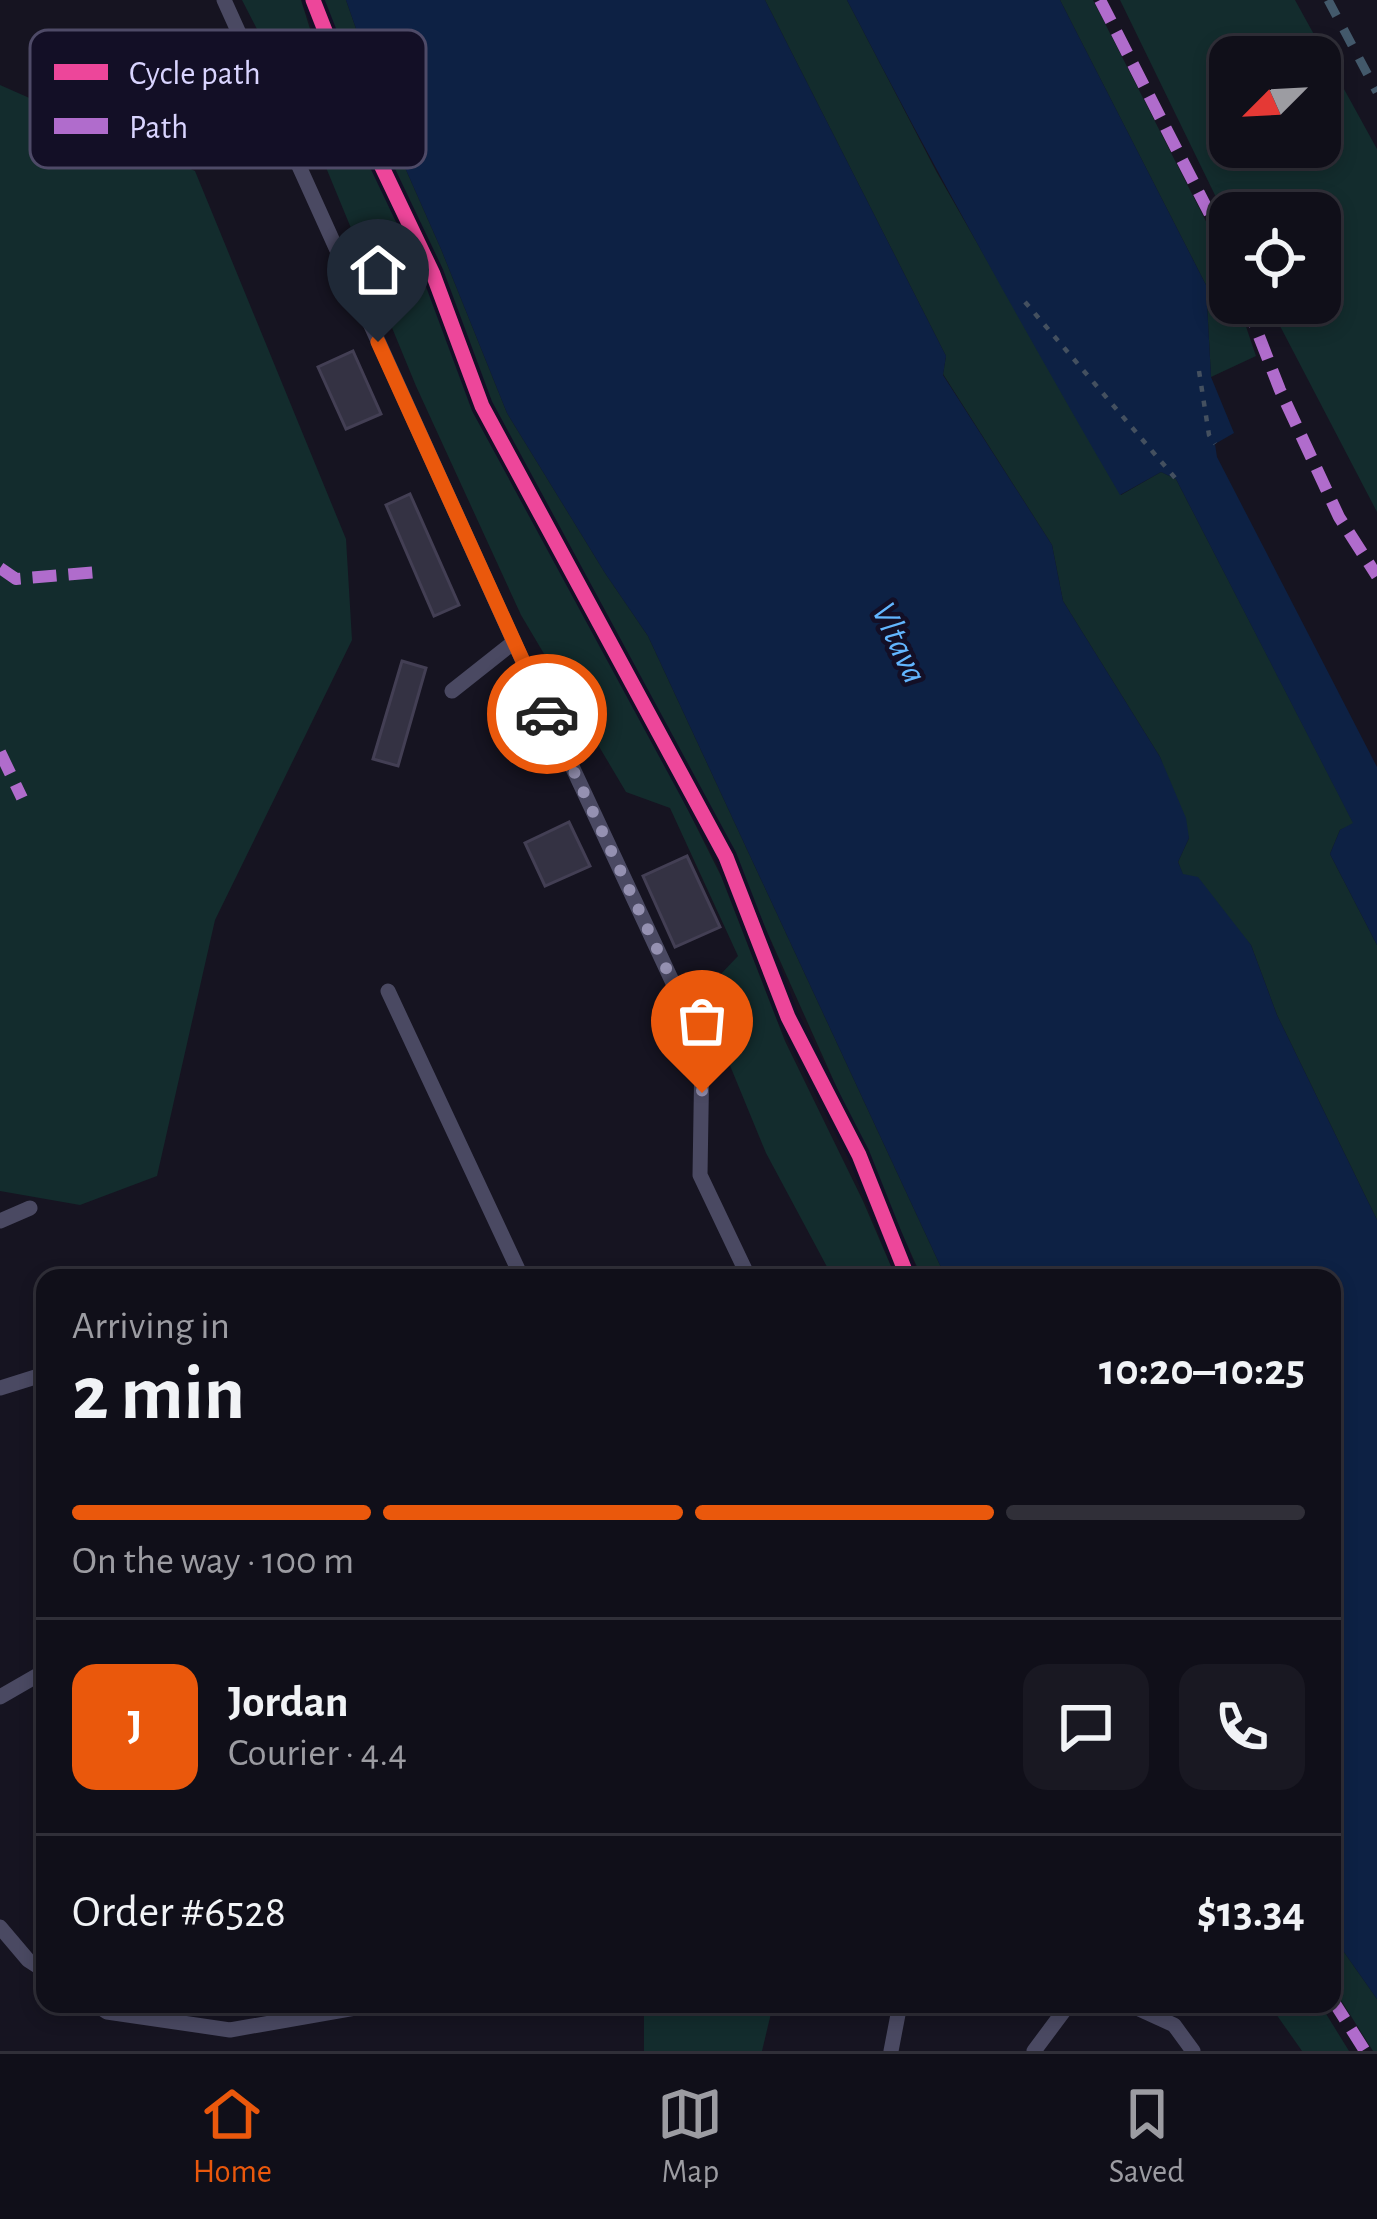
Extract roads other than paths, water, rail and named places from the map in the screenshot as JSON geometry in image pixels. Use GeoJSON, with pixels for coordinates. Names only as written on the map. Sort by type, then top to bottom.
{"type":"FeatureCollection","features":[{"type":"Feature","properties":{"kind":"lane"},"geometry":{"type":"LineString","coordinates":[[224,0],[238,30]]}},
{"type":"Feature","properties":{"kind":"lane"},"geometry":{"type":"LineString","coordinates":[[300,168],[702,1052],[700,1174],[745,1269]]}},
{"type":"Feature","properties":{"kind":"lane"},"geometry":{"type":"LineString","coordinates":[[452,691],[514,642]]}},
{"type":"Feature","properties":{"kind":"lane"},"geometry":{"type":"LineString","coordinates":[[388,991],[518,1269]]}},
{"type":"Feature","properties":{"kind":"lane"},"geometry":{"type":"LineString","coordinates":[[0,1221],[30,1208]]}},
{"type":"Feature","properties":{"kind":"lane"},"geometry":{"type":"LineString","coordinates":[[0,1388],[36,1377]]}},
{"type":"Feature","properties":{"kind":"lane"},"geometry":{"type":"LineString","coordinates":[[0,1696],[36,1676]]}},
{"type":"Feature","properties":{"kind":"lane"},"geometry":{"type":"LineString","coordinates":[[0,1927],[36,1966]]}},
{"type":"Feature","properties":{"kind":"lane"},"geometry":{"type":"LineString","coordinates":[[114,2013],[230,2030],[327,2013]]}},
{"type":"Feature","properties":{"kind":"lane"},"geometry":{"type":"LineString","coordinates":[[892,2051],[898,2013]]}},
{"type":"Feature","properties":{"kind":"lane"},"geometry":{"type":"LineString","coordinates":[[1034,2051],[1063,2013]]}},
{"type":"Feature","properties":{"kind":"lane"},"geometry":{"type":"LineString","coordinates":[[1148,2013],[1174,2025],[1193,2051]]}},
{"type":"Feature","properties":{"kind":"water","name":"Vltava"},"geometry":{"type":"Polygon","coordinates":[[[346,0],[765,0],[946,356],[943,375],[1052,545],[1063,601],[1160,757],[1186,818],[1189,838],[1178,862],[1183,874],[1198,877],[1251,945],[1277,1015],[1377,1220],[1377,1999],[1341,1948],[1341,1269],[942,1269],[648,636],[507,413],[405,168],[426,168],[426,30],[356,30],[346,0]]]}},
{"type":"Feature","properties":{"kind":"water"},"geometry":{"type":"Polygon","coordinates":[[[847,0],[1060,0],[1206,285],[1211,377],[1234,433],[1215,444],[1217,457],[1377,767],[1377,945],[1330,854],[1340,830],[1353,823],[1176,479],[1161,472],[1120,495],[980,249],[847,0]]]}},
{"type":"Feature","properties":{"kind":"railway"},"geometry":{"type":"LineString","coordinates":[[1328,0],[1377,92]]}}]}
